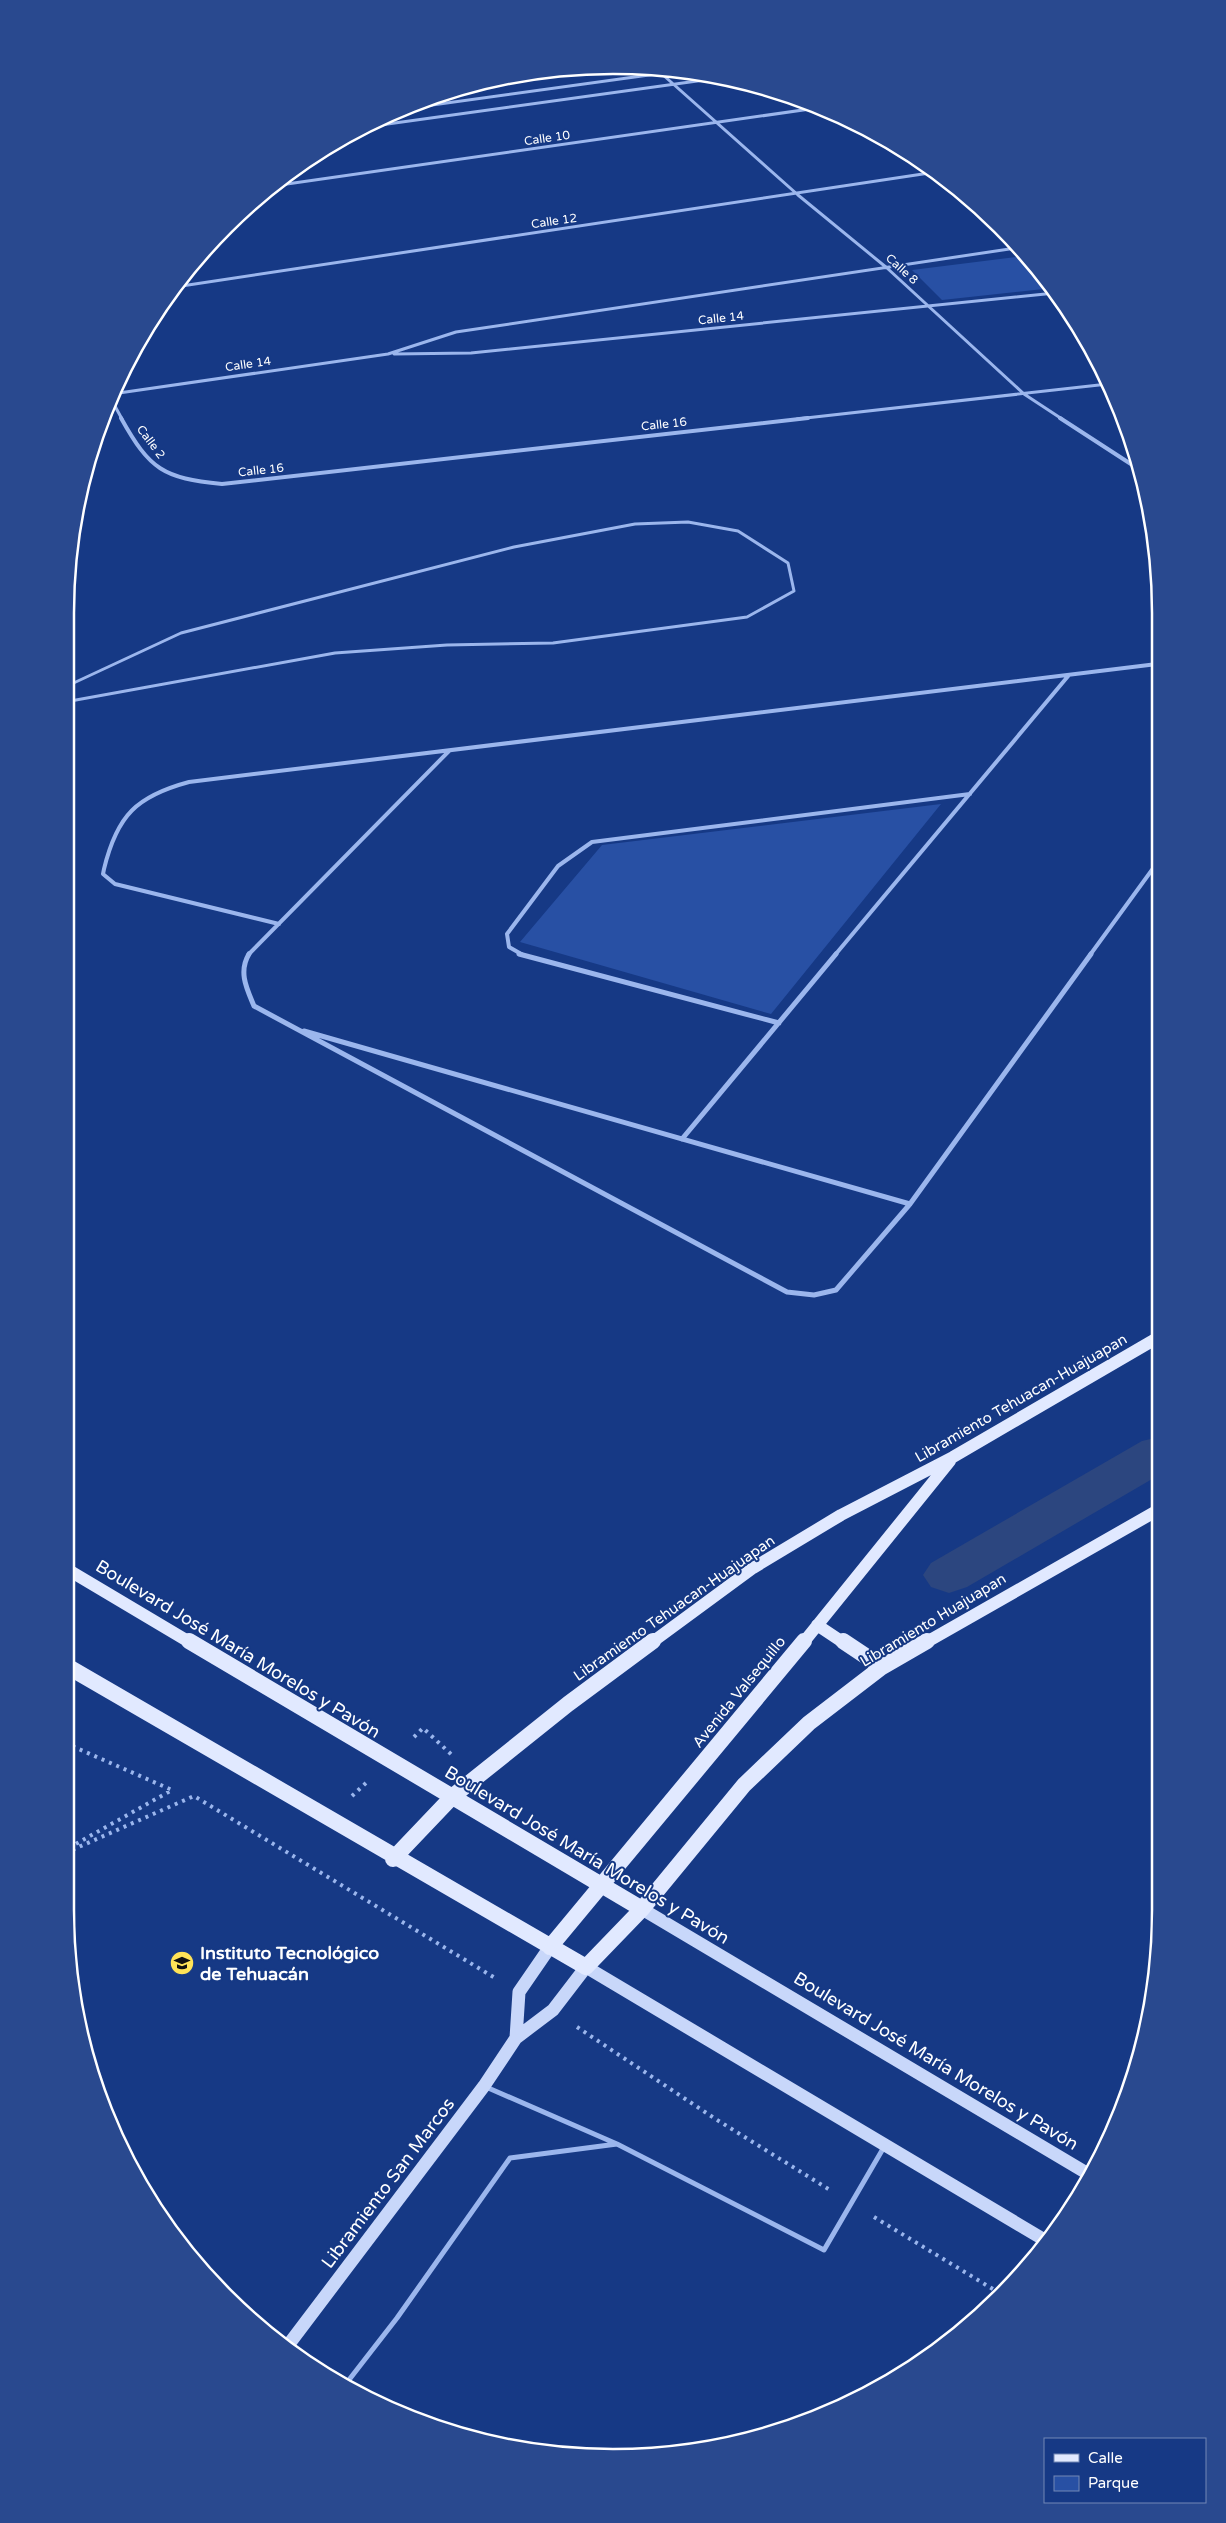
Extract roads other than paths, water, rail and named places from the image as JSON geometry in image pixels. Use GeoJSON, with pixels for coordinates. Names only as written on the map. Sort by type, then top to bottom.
{"type":"FeatureCollection","features":[{"type":"Feature","properties":{"kind":"main road","name":"Libramiento Tehuacan-Huajuapan"},"geometry":{"type":"LineString","coordinates":[[393,1859],[453,1796],[568,1704],[753,1568],[841,1515],[953,1457],[1152,1341]]}},
{"type":"Feature","properties":{"kind":"main road","name":"Avenida Valsequillo"},"geometry":{"type":"LineString","coordinates":[[550,1947],[713,1753],[953,1457]]}},
{"type":"Feature","properties":{"kind":"main road","name":"Libramiento Huajuapan"},"geometry":{"type":"LineString","coordinates":[[586,1967],[642,1909],[744,1785],[809,1723],[882,1667],[1152,1514]]}},
{"type":"Feature","properties":{"kind":"main road","name":"Boulevard José María Morelos y Pavón"},"geometry":{"type":"LineString","coordinates":[[74,1573],[1085,2171]]}},
{"type":"Feature","properties":{"kind":"main road"},"geometry":{"type":"LineString","coordinates":[[817,1624],[882,1667]]}},
{"type":"Feature","properties":{"kind":"main road"},"geometry":{"type":"LineString","coordinates":[[74,1670],[317,1810],[393,1859],[586,1967],[1041,2238]]}},
{"type":"Feature","properties":{"kind":"main road"},"geometry":{"type":"LineString","coordinates":[[516,2038],[518,1992],[550,1947]]}},
{"type":"Feature","properties":{"kind":"main road","name":"Libramiento San Marcos"},"geometry":{"type":"LineString","coordinates":[[291,2342],[484,2086],[516,2038],[553,2010],[586,1967]]}},
{"type":"Feature","properties":{"kind":"street"},"geometry":{"type":"LineString","coordinates":[[432,105],[652,75]]}},
{"type":"Feature","properties":{"kind":"street","name":"Calle 8"},"geometry":{"type":"LineString","coordinates":[[665,76],[798,195],[888,268],[1024,394],[1131,464]]}},
{"type":"Feature","properties":{"kind":"street"},"geometry":{"type":"LineString","coordinates":[[388,123],[700,81]]}},
{"type":"Feature","properties":{"kind":"street","name":"Calle 10"},"geometry":{"type":"LineString","coordinates":[[286,184],[806,110]]}},
{"type":"Feature","properties":{"kind":"street","name":"Calle 12"},"geometry":{"type":"LineString","coordinates":[[185,285],[316,264],[798,195],[925,174]]}},
{"type":"Feature","properties":{"kind":"street","name":"Calle 14"},"geometry":{"type":"LineString","coordinates":[[388,354],[456,332],[1010,249]]}},
{"type":"Feature","properties":{"kind":"street","name":"Calle 14"},"geometry":{"type":"LineString","coordinates":[[121,394],[388,354],[471,353],[1047,294]]}},
{"type":"Feature","properties":{"kind":"street","name":"Calle 16"},"geometry":{"type":"LineString","coordinates":[[222,484],[1102,385]]}},
{"type":"Feature","properties":{"kind":"street","name":"Calle 2"},"geometry":{"type":"LineString","coordinates":[[116,404],[135,440],[152,463],[165,473],[193,481],[222,484]]}},
{"type":"Feature","properties":{"kind":"street"},"geometry":{"type":"LineString","coordinates":[[279,924],[115,884],[103,874],[104,862],[124,818],[139,800],[159,790],[189,782],[1152,665]]}},
{"type":"Feature","properties":{"kind":"street"},"geometry":{"type":"LineString","coordinates":[[682,1139],[1069,675]]}},
{"type":"Feature","properties":{"kind":"street"},"geometry":{"type":"LineString","coordinates":[[449,751],[279,924],[252,949],[243,966],[243,984],[254,1006],[787,1292],[814,1295],[836,1290],[910,1204],[1152,870]]}},
{"type":"Feature","properties":{"kind":"street"},"geometry":{"type":"LineString","coordinates":[[779,1023],[518,954],[509,947],[507,934],[558,866],[592,842],[618,837],[970,794]]}},
{"type":"Feature","properties":{"kind":"street"},"geometry":{"type":"LineString","coordinates":[[295,1028],[910,1204]]}},
{"type":"Feature","properties":{"kind":"lane"},"geometry":{"type":"LineString","coordinates":[[74,682],[181,633],[514,547],[635,524],[688,522],[738,531],[788,563],[794,591],[747,617],[553,642],[447,645],[335,653],[74,700]]}},
{"type":"Feature","properties":{"kind":"lane"},"geometry":{"type":"LineString","coordinates":[[484,2086],[618,2144],[824,2250],[885,2145]]}},
{"type":"Feature","properties":{"kind":"lane"},"geometry":{"type":"LineString","coordinates":[[349,2380],[397,2318],[510,2158],[618,2144]]}},
{"type":"Feature","properties":{"kind":"waterway"},"geometry":{"type":"LineString","coordinates":[[949,1575],[1152,1457]]}},
{"type":"Feature","properties":{"kind":"place","name":"Instituto Tecnológico de Tehuacán"},"geometry":{"type":"Point","coordinates":[182,1963]}}]}
